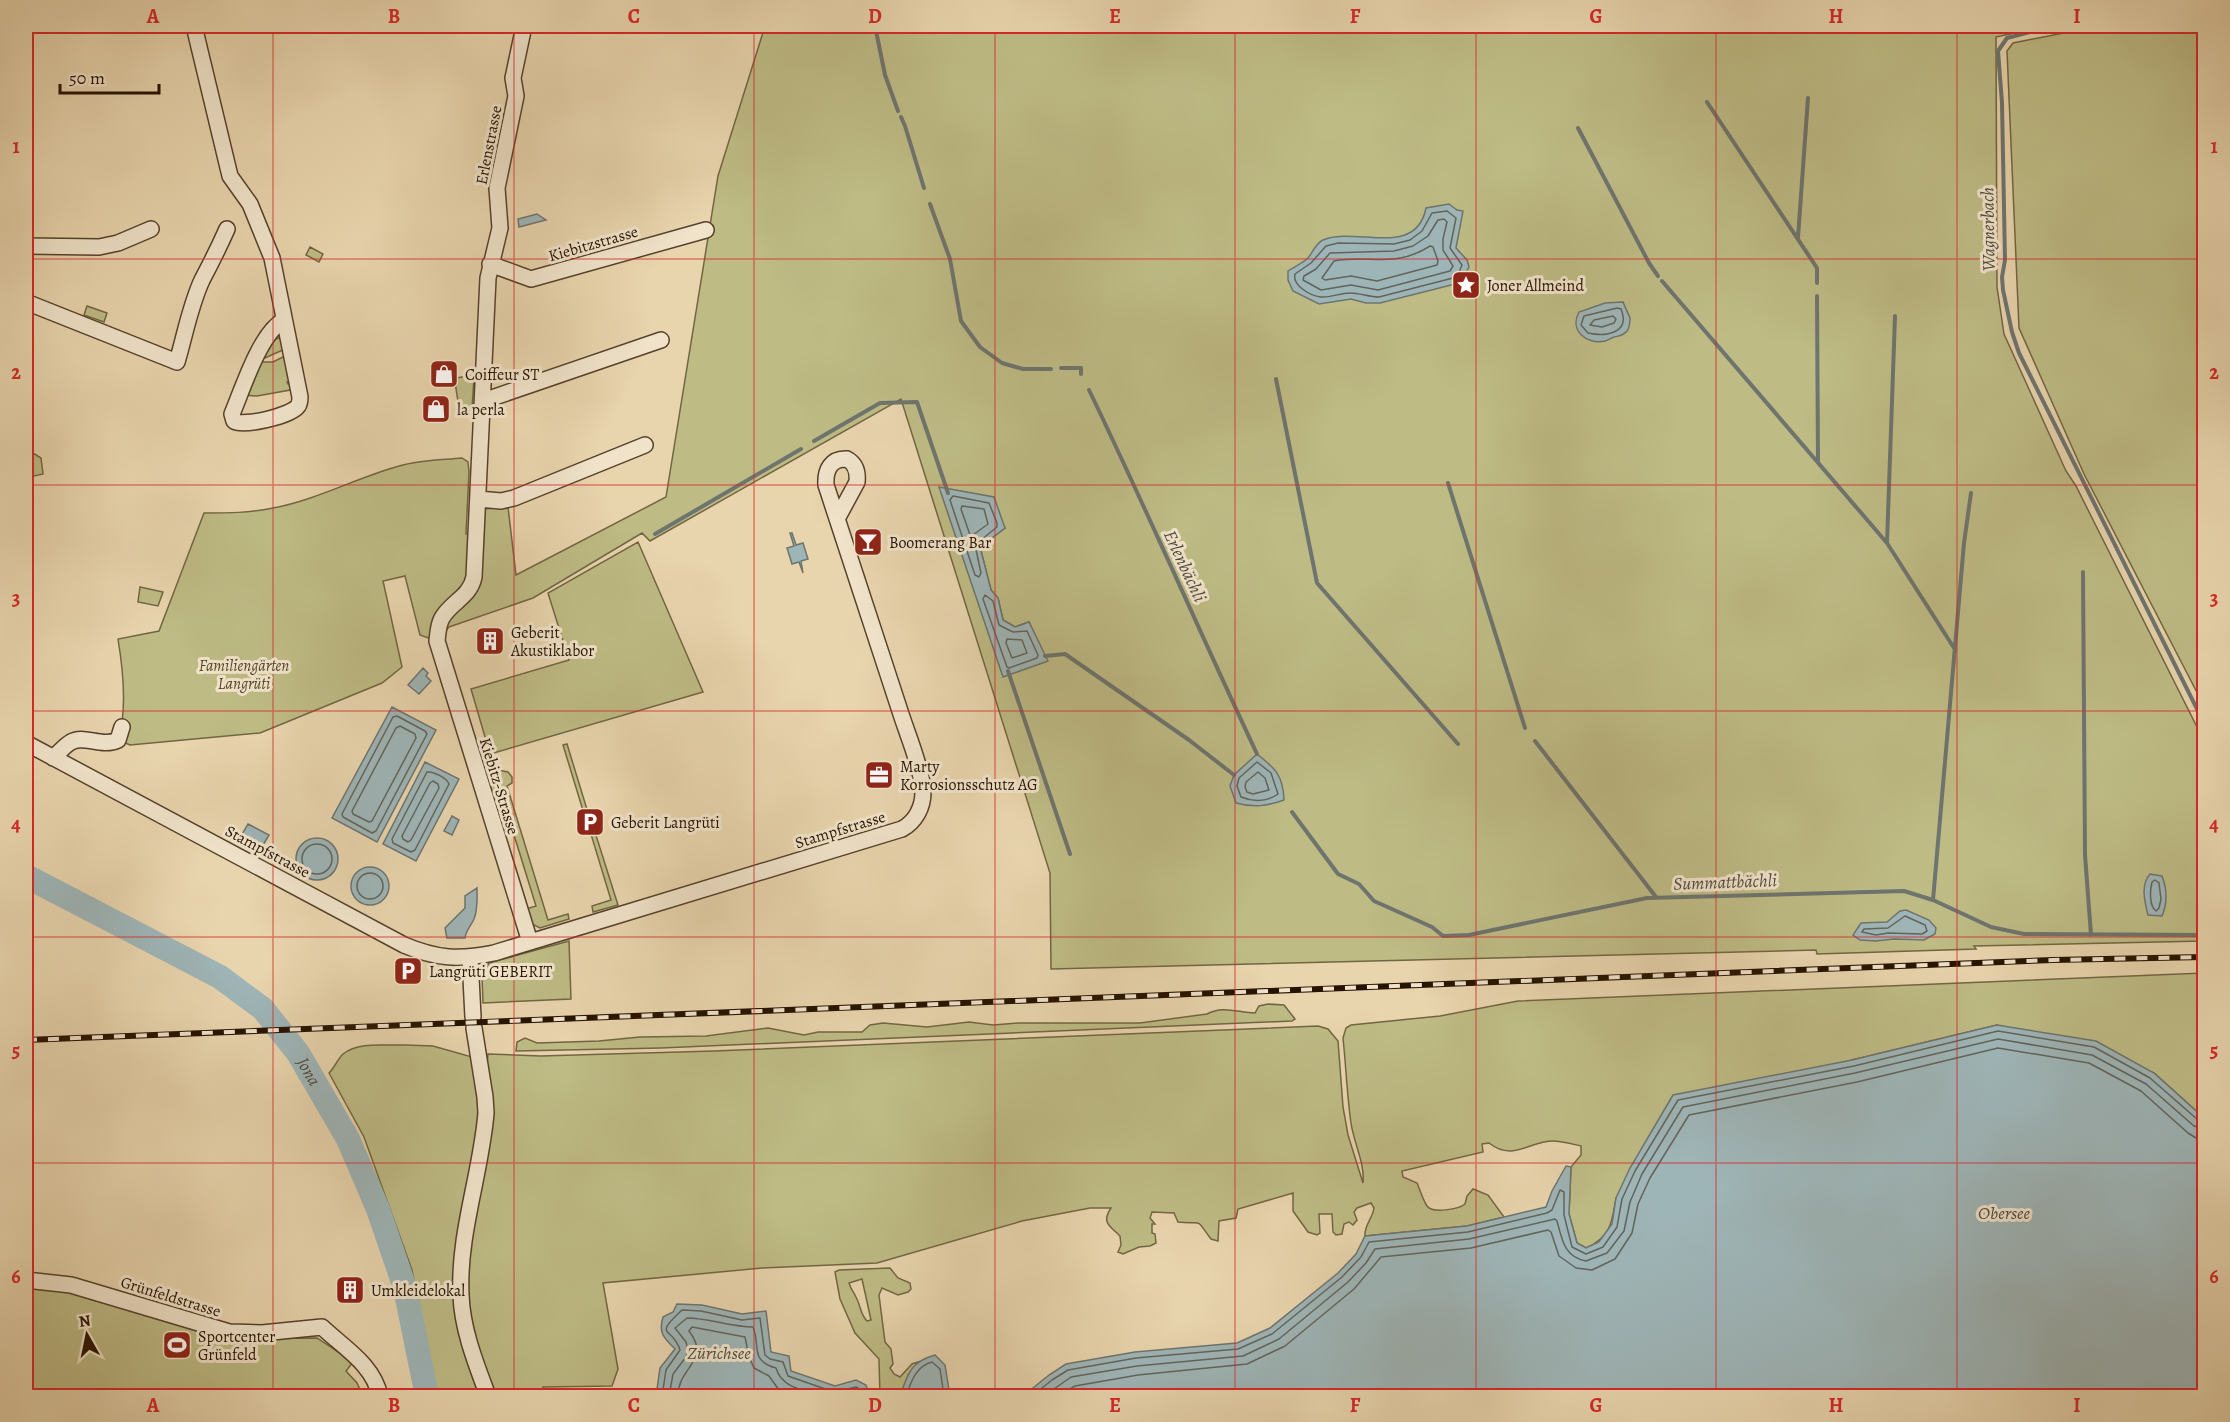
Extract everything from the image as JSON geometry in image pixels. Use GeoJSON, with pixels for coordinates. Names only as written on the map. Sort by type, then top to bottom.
{"type":"FeatureCollection","features":[{"type":"Feature","properties":{"kind":"street"},"geometry":{"type":"LineString","coordinates":[[194,26],[230,176],[250,204],[272,258],[293,357],[300,403],[290,413],[238,424],[234,421],[232,414],[262,343],[271,329],[284,320]]}},
{"type":"Feature","properties":{"kind":"street","name":"Erlenstrasse"},"geometry":{"type":"LineString","coordinates":[[490,264],[500,228],[496,188],[516,96],[513,78],[524,26]]}},
{"type":"Feature","properties":{"kind":"street"},"geometry":{"type":"LineString","coordinates":[[26,246],[99,247],[118,243],[151,229]]}},
{"type":"Feature","properties":{"kind":"street"},"geometry":{"type":"LineString","coordinates":[[26,302],[177,362],[202,281],[216,256],[226,229]]}},
{"type":"Feature","properties":{"kind":"street","name":"Kiebitzstrasse"},"geometry":{"type":"LineString","coordinates":[[490,264],[531,279],[706,230]]}},
{"type":"Feature","properties":{"kind":"street"},"geometry":{"type":"LineString","coordinates":[[490,264],[478,499],[501,501],[514,498],[645,445]]}},
{"type":"Feature","properties":{"kind":"street"},"geometry":{"type":"LineString","coordinates":[[483,401],[661,340]]}},
{"type":"Feature","properties":{"kind":"street","name":"Kiebitz-Strasse"},"geometry":{"type":"LineString","coordinates":[[478,499],[473,582],[467,593],[443,615],[438,627],[437,641],[530,942]]}},
{"type":"Feature","properties":{"kind":"street","name":"Stampfstrasse"},"geometry":{"type":"LineString","coordinates":[[26,743],[404,945],[444,958],[470,958],[494,953],[902,829],[917,816],[923,789],[918,768],[837,519]]}},
{"type":"Feature","properties":{"kind":"street"},"geometry":{"type":"LineString","coordinates":[[53,759],[79,739],[99,743],[113,742],[117,740],[122,727]]}},
{"type":"Feature","properties":{"kind":"street"},"geometry":{"type":"LineString","coordinates":[[470,958],[473,1023],[486,1113],[461,1262],[461,1297],[467,1335],[488,1396]]}},
{"type":"Feature","properties":{"kind":"street","name":"Grünfeldstrasse"},"geometry":{"type":"LineString","coordinates":[[26,1280],[70,1285],[229,1332],[262,1333],[322,1327],[350,1350],[370,1372],[380,1396]]}},
{"type":"Feature","properties":{"kind":"green space","name":"Familiengärten Langrüti"},"geometry":{"type":"Polygon","coordinates":[[[765,26],[2047,26],[1996,37],[1997,287],[2004,334],[2066,471],[2076,486],[2204,741],[2204,941],[1974,946],[1976,949],[1817,954],[1816,950],[1051,969],[1050,873],[901,399],[650,541],[642,533],[533,598],[449,627],[437,641],[420,635],[405,576],[383,581],[402,667],[382,683],[260,733],[130,745],[118,740],[122,717],[123,677],[118,639],[159,631],[204,513],[247,512],[273,508],[305,500],[399,466],[422,461],[462,458],[468,462],[469,472],[466,534],[483,533],[483,509],[508,507],[516,575],[666,497],[718,176],[765,26]],[[940,488],[1003,676],[1047,661],[1029,622],[1015,627],[1003,620],[998,598],[991,590],[980,547],[1005,528],[940,488]]]}},
{"type":"Feature","properties":{"kind":"green space"},"geometry":{"type":"Polygon","coordinates":[[[2099,26],[2204,26],[2204,706],[2084,474],[2019,328],[2007,51],[2013,43],[2099,26]]]}},
{"type":"Feature","properties":{"kind":"green space"},"geometry":{"type":"Polygon","coordinates":[[[310,247],[323,254],[319,262],[306,255],[310,247]]]}},
{"type":"Feature","properties":{"kind":"green space"},"geometry":{"type":"Polygon","coordinates":[[[87,306],[107,313],[104,322],[84,315],[87,306]]]}},
{"type":"Feature","properties":{"kind":"green space"},"geometry":{"type":"Polygon","coordinates":[[[281,339],[285,349],[265,358],[259,356],[271,341],[281,339]]]}},
{"type":"Feature","properties":{"kind":"green space"},"geometry":{"type":"Polygon","coordinates":[[[287,355],[291,380],[287,382],[290,384],[290,390],[257,396],[243,395],[261,362],[273,362],[287,355]]]}},
{"type":"Feature","properties":{"kind":"green space"},"geometry":{"type":"Polygon","coordinates":[[[472,375],[474,378],[472,409],[468,411],[459,408],[455,382],[457,378],[472,375]]]}},
{"type":"Feature","properties":{"kind":"green space"},"geometry":{"type":"Polygon","coordinates":[[[28,450],[41,458],[43,474],[34,476],[29,468],[26,468],[28,450]]]}},
{"type":"Feature","properties":{"kind":"green space"},"geometry":{"type":"Polygon","coordinates":[[[638,542],[703,692],[490,754],[471,689],[569,660],[548,593],[638,542]]]}},
{"type":"Feature","properties":{"kind":"green space"},"geometry":{"type":"Polygon","coordinates":[[[140,587],[163,592],[158,606],[138,602],[140,587]]]}},
{"type":"Feature","properties":{"kind":"green space"},"geometry":{"type":"Polygon","coordinates":[[[567,744],[589,816],[585,817],[563,745],[567,744]]]}},
{"type":"Feature","properties":{"kind":"green space"},"geometry":{"type":"Polygon","coordinates":[[[497,770],[508,772],[512,777],[512,783],[507,786],[548,920],[568,914],[569,919],[540,928],[532,924],[526,909],[536,906],[501,793],[492,796],[489,788],[489,778],[497,770]]]}},
{"type":"Feature","properties":{"kind":"green space"},"geometry":{"type":"Polygon","coordinates":[[[594,829],[618,905],[593,912],[592,906],[611,900],[590,831],[594,829]]]}},
{"type":"Feature","properties":{"kind":"green space"},"geometry":{"type":"Polygon","coordinates":[[[569,941],[571,999],[483,1003],[482,976],[489,963],[569,941]]]}},
{"type":"Feature","properties":{"kind":"green space"},"geometry":{"type":"Polygon","coordinates":[[[2204,973],[2204,1118],[2154,1073],[1997,1025],[1852,1060],[1616,1198],[1609,1228],[1601,1239],[1586,1248],[1577,1243],[1569,1214],[1571,1167],[1581,1155],[1581,1146],[1553,1141],[1506,1151],[1489,1143],[1482,1144],[1483,1152],[1402,1171],[1403,1177],[1417,1183],[1430,1208],[1446,1210],[1462,1206],[1473,1189],[1488,1195],[1504,1217],[1467,1226],[1365,1236],[1374,1208],[1371,1203],[1357,1208],[1354,1212],[1357,1220],[1353,1225],[1349,1222],[1344,1224],[1342,1234],[1336,1235],[1333,1232],[1332,1214],[1319,1214],[1320,1233],[1317,1235],[1308,1232],[1293,1211],[1293,1193],[1238,1209],[1236,1218],[1219,1221],[1218,1241],[1211,1239],[1198,1223],[1178,1222],[1174,1213],[1152,1212],[1150,1218],[1155,1224],[1152,1224],[1152,1233],[1155,1234],[1156,1243],[1123,1254],[1118,1252],[1121,1245],[1120,1236],[1107,1221],[1111,1208],[1090,1208],[1022,1221],[877,1263],[762,1268],[603,1283],[618,1369],[612,1386],[543,1387],[543,1396],[494,1396],[467,1306],[466,1282],[488,1054],[541,1056],[714,1051],[1318,1026],[1328,1029],[1338,1041],[1343,1107],[1348,1135],[1363,1183],[1348,1102],[1343,1038],[1346,1028],[1351,1025],[1440,1016],[1518,1001],[2204,973]]]}},
{"type":"Feature","properties":{"kind":"green space"},"geometry":{"type":"Polygon","coordinates":[[[1284,1005],[1295,1019],[1292,1021],[661,1048],[516,1051],[517,1042],[525,1038],[537,1043],[599,1041],[640,1037],[706,1036],[768,1028],[804,1035],[818,1032],[862,1032],[870,1025],[883,1023],[927,1027],[969,1022],[993,1025],[1140,1023],[1207,1014],[1219,1010],[1255,1013],[1259,1006],[1284,1005]]]}},
{"type":"Feature","properties":{"kind":"green space"},"geometry":{"type":"Polygon","coordinates":[[[433,1046],[472,1057],[480,1110],[456,1256],[482,1396],[436,1396],[412,1270],[364,1137],[329,1073],[343,1054],[357,1047],[433,1046]]]}},
{"type":"Feature","properties":{"kind":"green space"},"geometry":{"type":"Polygon","coordinates":[[[890,1268],[898,1278],[910,1283],[911,1289],[908,1292],[898,1295],[882,1288],[879,1295],[885,1342],[891,1349],[893,1364],[890,1368],[900,1377],[912,1364],[918,1362],[908,1375],[900,1396],[880,1396],[879,1359],[855,1333],[840,1299],[835,1272],[890,1268]],[[862,1279],[849,1283],[863,1316],[867,1321],[871,1320],[862,1279]]]}},
{"type":"Feature","properties":{"kind":"green space","name":"Sportcenter Grünfeld"},"geometry":{"type":"Polygon","coordinates":[[[26,1286],[61,1290],[219,1337],[317,1338],[353,1362],[346,1371],[357,1383],[363,1396],[26,1396],[26,1286]]]}},
{"type":"Feature","properties":{"kind":"water"},"geometry":{"type":"Polygon","coordinates":[[[1449,204],[1463,211],[1456,248],[1467,260],[1469,267],[1462,280],[1455,284],[1380,303],[1366,303],[1351,299],[1319,304],[1293,291],[1288,280],[1288,271],[1306,260],[1321,241],[1351,236],[1397,237],[1410,233],[1420,223],[1426,208],[1449,204]]]}},
{"type":"Feature","properties":{"kind":"water"},"geometry":{"type":"Polygon","coordinates":[[[537,214],[546,220],[519,227],[518,219],[537,214]]]}},
{"type":"Feature","properties":{"kind":"water"},"geometry":{"type":"Polygon","coordinates":[[[1623,302],[1630,318],[1629,328],[1624,334],[1598,342],[1581,335],[1576,325],[1579,312],[1605,303],[1623,302]]]}},
{"type":"Feature","properties":{"kind":"water"},"geometry":{"type":"Polygon","coordinates":[[[939,487],[994,497],[1005,528],[980,547],[991,590],[998,598],[1003,620],[1015,627],[1029,622],[1048,661],[1003,677],[939,487]]]}},
{"type":"Feature","properties":{"kind":"water"},"geometry":{"type":"Polygon","coordinates":[[[790,533],[796,545],[803,543],[808,559],[801,561],[803,573],[799,562],[792,564],[787,548],[794,546],[790,533]]]}},
{"type":"Feature","properties":{"kind":"water"},"geometry":{"type":"Polygon","coordinates":[[[423,668],[431,681],[419,694],[408,685],[423,668]]]}},
{"type":"Feature","properties":{"kind":"water"},"geometry":{"type":"Polygon","coordinates":[[[392,707],[436,730],[377,842],[332,818],[392,707]]]}},
{"type":"Feature","properties":{"kind":"water"},"geometry":{"type":"Polygon","coordinates":[[[1257,754],[1280,778],[1284,800],[1260,806],[1236,803],[1230,786],[1234,775],[1257,754]]]}},
{"type":"Feature","properties":{"kind":"water"},"geometry":{"type":"Polygon","coordinates":[[[425,762],[459,779],[416,861],[383,844],[425,762]]]}},
{"type":"Feature","properties":{"kind":"water"},"geometry":{"type":"Polygon","coordinates":[[[452,816],[459,820],[452,835],[444,831],[452,816]]]}},
{"type":"Feature","properties":{"kind":"water"},"geometry":{"type":"Polygon","coordinates":[[[248,824],[269,835],[262,847],[241,836],[248,824]]]}},
{"type":"Feature","properties":{"kind":"water"},"geometry":{"type":"Polygon","coordinates":[[[317,838],[332,844],[338,859],[332,874],[317,880],[302,874],[296,859],[302,844],[317,838]]]}},
{"type":"Feature","properties":{"kind":"water"},"geometry":{"type":"Polygon","coordinates":[[[370,867],[377,868],[383,873],[388,879],[388,893],[383,899],[377,904],[370,905],[363,904],[357,899],[352,893],[351,886],[352,879],[357,873],[363,868],[370,867]]]}},
{"type":"Feature","properties":{"kind":"water"},"geometry":{"type":"Polygon","coordinates":[[[2150,874],[2162,876],[2164,881],[2166,901],[2162,916],[2148,915],[2144,889],[2150,874]]]}},
{"type":"Feature","properties":{"kind":"water"},"geometry":{"type":"Polygon","coordinates":[[[477,888],[475,915],[465,938],[447,938],[445,928],[465,908],[465,896],[477,888]]]}},
{"type":"Feature","properties":{"kind":"water"},"geometry":{"type":"Polygon","coordinates":[[[1906,910],[1929,920],[1936,928],[1935,934],[1924,940],[1876,941],[1860,940],[1853,935],[1861,923],[1887,922],[1900,911],[1906,910]]]}},
{"type":"Feature","properties":{"kind":"water","name":"Obersee"},"geometry":{"type":"Polygon","coordinates":[[[1997,1025],[2096,1041],[2154,1073],[2204,1118],[2204,1396],[1023,1396],[1066,1364],[1135,1352],[1237,1343],[1270,1328],[1338,1273],[1356,1254],[1365,1236],[1467,1226],[1546,1207],[1566,1166],[1571,1167],[1569,1214],[1577,1243],[1586,1248],[1599,1242],[1612,1224],[1616,1198],[1630,1168],[1673,1095],[1852,1060],[1997,1025]]]}},
{"type":"Feature","properties":{"kind":"water","name":"Zürichsee"},"geometry":{"type":"Polygon","coordinates":[[[677,1304],[702,1305],[742,1314],[766,1311],[771,1352],[789,1356],[791,1371],[835,1386],[856,1380],[866,1385],[870,1396],[656,1396],[660,1368],[675,1349],[663,1335],[661,1327],[663,1317],[673,1312],[677,1304]]]}},
{"type":"Feature","properties":{"kind":"water"},"geometry":{"type":"Polygon","coordinates":[[[935,1355],[945,1365],[950,1396],[900,1396],[908,1375],[915,1365],[935,1355]]]}},
{"type":"Feature","properties":{"kind":"waterway","name":"Erlenbächli"},"geometry":{"type":"LineString","coordinates":[[875,26],[885,75],[898,111]]}},
{"type":"Feature","properties":{"kind":"waterway","name":"Wagnerbach"},"geometry":{"type":"LineString","coordinates":[[2053,26],[2007,38],[1998,51],[2002,103],[2005,260],[2002,277],[2012,332],[2019,353],[2204,723]]}},
{"type":"Feature","properties":{"kind":"waterway"},"geometry":{"type":"LineString","coordinates":[[1798,237],[1808,98]]}},
{"type":"Feature","properties":{"kind":"waterway"},"geometry":{"type":"LineString","coordinates":[[1707,102],[1817,268],[1817,283]]}},
{"type":"Feature","properties":{"kind":"waterway","name":"Erlenbächli"},"geometry":{"type":"LineString","coordinates":[[901,117],[924,188]]}},
{"type":"Feature","properties":{"kind":"waterway"},"geometry":{"type":"LineString","coordinates":[[1578,128],[1658,276]]}},
{"type":"Feature","properties":{"kind":"waterway","name":"Erlenbächli"},"geometry":{"type":"LineString","coordinates":[[930,204],[950,259],[961,321],[980,347],[1002,363],[1023,369],[1051,369]]}},
{"type":"Feature","properties":{"kind":"waterway"},"geometry":{"type":"LineString","coordinates":[[1662,281],[1887,543],[1954,648]]}},
{"type":"Feature","properties":{"kind":"waterway"},"geometry":{"type":"LineString","coordinates":[[1817,296],[1818,462]]}},
{"type":"Feature","properties":{"kind":"waterway"},"geometry":{"type":"LineString","coordinates":[[1887,543],[1895,316]]}},
{"type":"Feature","properties":{"kind":"waterway","name":"Erlenbächli"},"geometry":{"type":"LineString","coordinates":[[1061,368],[1081,368],[1081,374]]}},
{"type":"Feature","properties":{"kind":"waterway"},"geometry":{"type":"LineString","coordinates":[[1276,379],[1317,583],[1458,744]]}},
{"type":"Feature","properties":{"kind":"waterway","name":"Erlenbächli"},"geometry":{"type":"LineString","coordinates":[[1089,390],[1257,754]]}},
{"type":"Feature","properties":{"kind":"waterway"},"geometry":{"type":"LineString","coordinates":[[814,441],[880,403],[917,402],[948,493]]}},
{"type":"Feature","properties":{"kind":"waterway"},"geometry":{"type":"LineString","coordinates":[[655,534],[801,449]]}},
{"type":"Feature","properties":{"kind":"waterway"},"geometry":{"type":"LineString","coordinates":[[1448,483],[1525,728]]}},
{"type":"Feature","properties":{"kind":"waterway"},"geometry":{"type":"LineString","coordinates":[[1933,900],[1964,543],[1971,493]]}},
{"type":"Feature","properties":{"kind":"waterway"},"geometry":{"type":"LineString","coordinates":[[2083,572],[2085,855],[2091,935]]}},
{"type":"Feature","properties":{"kind":"waterway"},"geometry":{"type":"LineString","coordinates":[[1045,656],[1065,654],[1189,740],[1234,775]]}},
{"type":"Feature","properties":{"kind":"waterway"},"geometry":{"type":"LineString","coordinates":[[1008,671],[1070,854]]}},
{"type":"Feature","properties":{"kind":"waterway"},"geometry":{"type":"LineString","coordinates":[[1535,741],[1656,897]]}},
{"type":"Feature","properties":{"kind":"waterway","name":"Summattbächli"},"geometry":{"type":"LineString","coordinates":[[1292,812],[1338,874],[1359,884],[1374,901],[1432,927],[1443,936],[1469,935],[1647,898],[1904,891],[1933,900],[1991,927],[2024,934],[2204,935]]}},
{"type":"Feature","properties":{"kind":"waterway","name":"Jona"},"geometry":{"type":"LineString","coordinates":[[26,876],[220,977],[263,1009],[298,1053],[348,1139],[378,1209],[405,1288],[427,1396]]}},
{"type":"Feature","properties":{"kind":"railway"},"geometry":{"type":"LineString","coordinates":[[26,1040],[2053,960],[2204,957]]}},
{"type":"Feature","properties":{"kind":"place","name":"Joner Allmeind"},"geometry":{"type":"Point","coordinates":[1466,285]}},
{"type":"Feature","properties":{"kind":"place","name":"Coiffeur ST"},"geometry":{"type":"Point","coordinates":[444,374]}},
{"type":"Feature","properties":{"kind":"place","name":"la perla"},"geometry":{"type":"Point","coordinates":[436,409]}},
{"type":"Feature","properties":{"kind":"place","name":"Boomerang Bar"},"geometry":{"type":"Point","coordinates":[868,542]}},
{"type":"Feature","properties":{"kind":"place","name":"Geberit Akustiklabor"},"geometry":{"type":"Point","coordinates":[490,641]}},
{"type":"Feature","properties":{"kind":"place","name":"Marty Korrosionsschutz AG"},"geometry":{"type":"Point","coordinates":[879,775]}},
{"type":"Feature","properties":{"kind":"place","name":"Geberit Langrüti"},"geometry":{"type":"Point","coordinates":[590,822]}},
{"type":"Feature","properties":{"kind":"place","name":"Langrüti GEBERIT"},"geometry":{"type":"Point","coordinates":[408,971]}},
{"type":"Feature","properties":{"kind":"place","name":"Umkleidelokal"},"geometry":{"type":"Point","coordinates":[350,1290]}},
{"type":"Feature","properties":{"kind":"place","name":"Sportcenter Grünfeld"},"geometry":{"type":"Point","coordinates":[177,1345]}}]}
